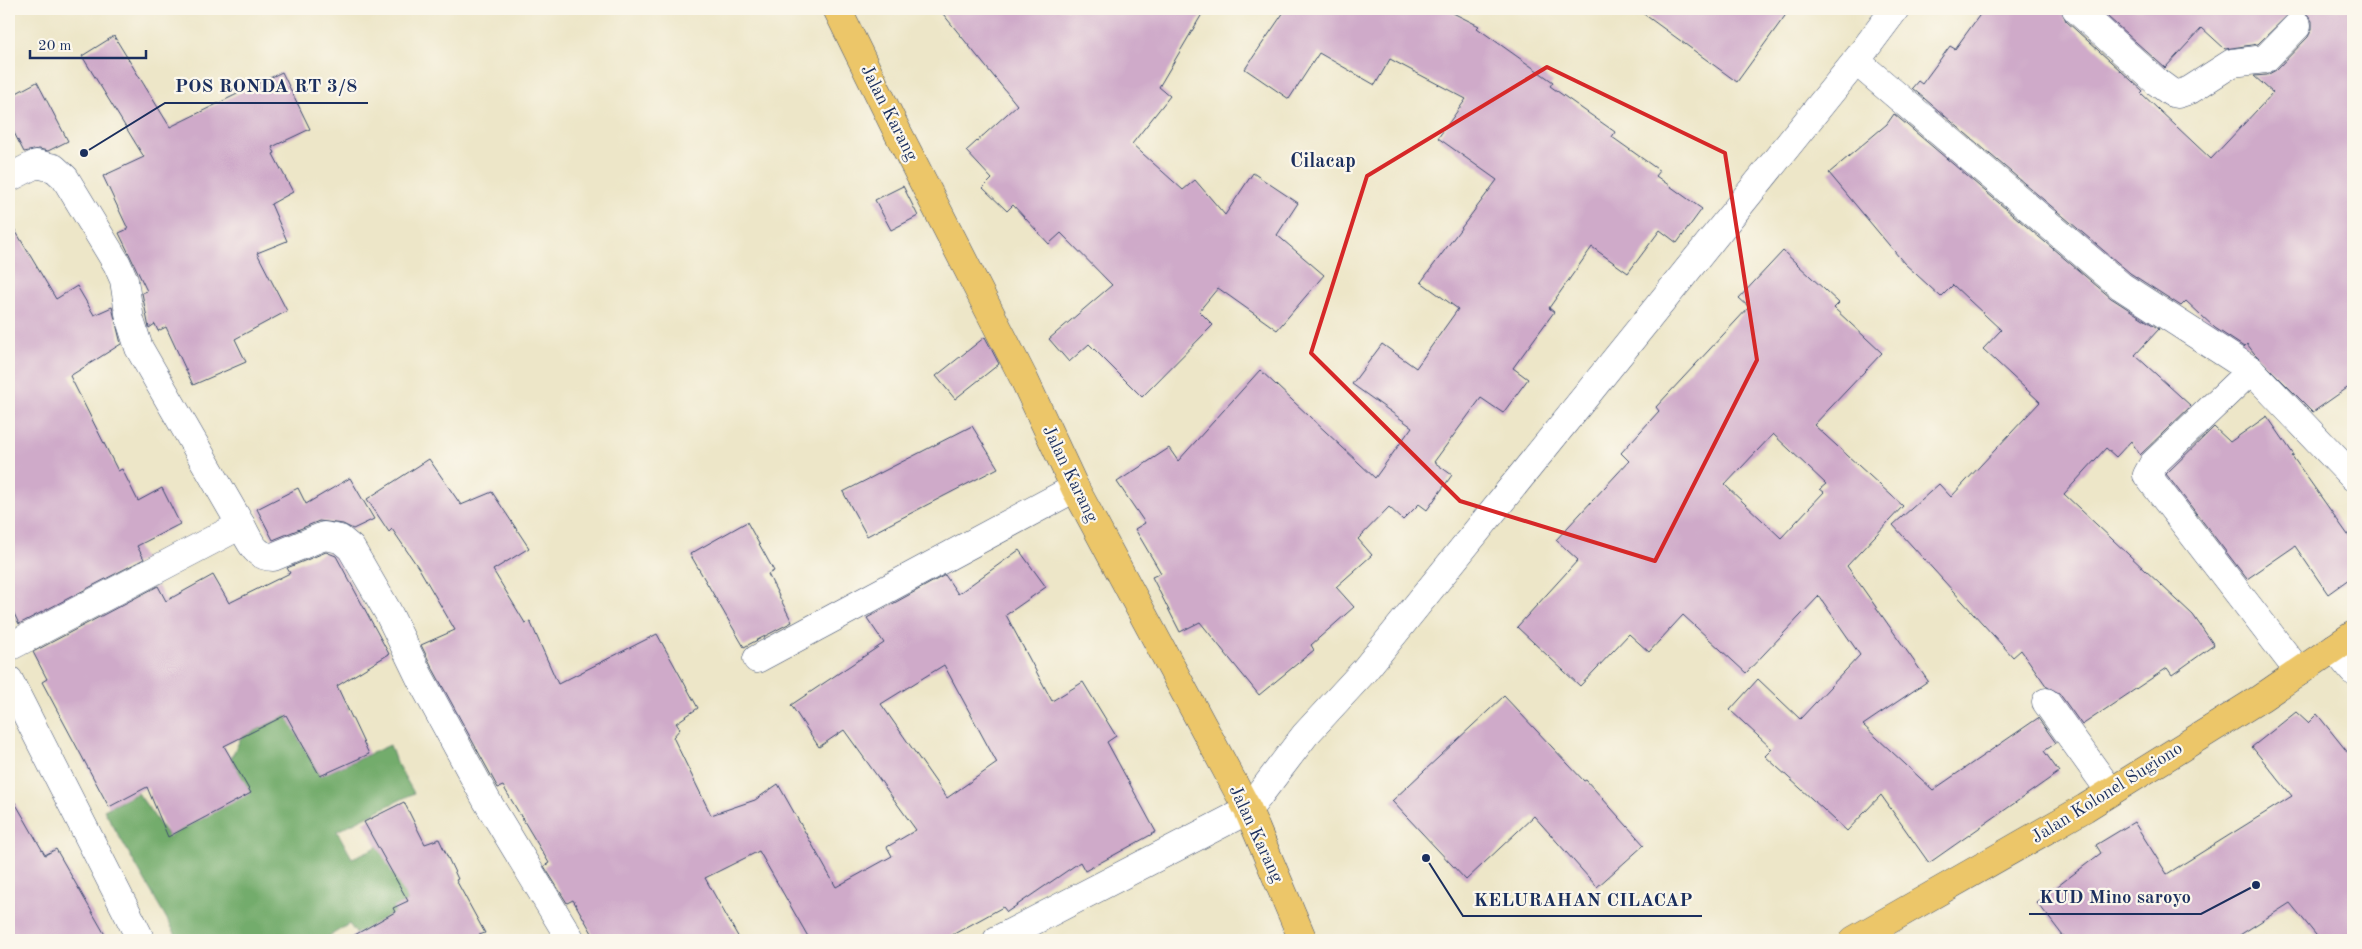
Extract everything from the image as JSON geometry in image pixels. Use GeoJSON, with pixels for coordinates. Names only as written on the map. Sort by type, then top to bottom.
{"type":"FeatureCollection","features":[{"type":"Feature","properties":{"kind":"main road","name":"Jalan Karang"},"geometry":{"type":"LineString","coordinates":[[837,9],[1023,377],[1075,488],[1248,810],[1303,940]]}},
{"type":"Feature","properties":{"kind":"main road","name":"Jalan Kolonel Sugiono"},"geometry":{"type":"LineString","coordinates":[[1854,940],[1998,859],[2110,791],[2344,642]]}},
{"type":"Feature","properties":{"kind":"street"},"geometry":{"type":"LineString","coordinates":[[998,940],[1248,810],[1305,735],[1364,671],[1856,61],[1895,9]]}},
{"type":"Feature","properties":{"kind":"street"},"geometry":{"type":"LineString","coordinates":[[2076,9],[2157,82],[2172,93],[2178,94],[2232,63],[2265,59],[2297,26]]}},
{"type":"Feature","properties":{"kind":"street"},"geometry":{"type":"LineString","coordinates":[[1856,61],[2121,286],[2251,370],[2353,476]]}},
{"type":"Feature","properties":{"kind":"street"},"geometry":{"type":"LineString","coordinates":[[9,178],[36,164],[54,168],[65,178],[117,264],[124,280],[130,320],[139,348],[241,524],[254,550],[267,557],[273,557],[324,536],[340,539],[351,548],[388,612],[419,676],[487,801],[571,940]]}},
{"type":"Feature","properties":{"kind":"street"},"geometry":{"type":"LineString","coordinates":[[2251,370],[2153,464],[2147,475],[2299,672]]}},
{"type":"Feature","properties":{"kind":"street"},"geometry":{"type":"LineString","coordinates":[[757,659],[1075,488]]}},
{"type":"Feature","properties":{"kind":"street"},"geometry":{"type":"LineString","coordinates":[[9,647],[241,524]]}},
{"type":"Feature","properties":{"kind":"street"},"geometry":{"type":"LineString","coordinates":[[2344,642],[2353,671]]}},
{"type":"Feature","properties":{"kind":"street"},"geometry":{"type":"LineString","coordinates":[[9,680],[142,940]]}},
{"type":"Feature","properties":{"kind":"street"},"geometry":{"type":"LineString","coordinates":[[2046,702],[2110,791]]}},
{"type":"Feature","properties":{"kind":"highlighted area"},"geometry":{"type":"Polygon","coordinates":[[[1547,67],[1725,153],[1757,360],[1655,561],[1460,501],[1311,353],[1367,176],[1547,67]]]}},
{"type":"Feature","properties":{"kind":"green space"},"geometry":{"type":"Polygon","coordinates":[[[335,691],[349,709],[297,736],[320,776],[390,745],[396,762],[414,793],[337,831],[352,858],[373,849],[395,836],[408,901],[393,908],[409,940],[361,940],[349,924],[323,940],[179,940],[104,810],[138,793],[168,836],[250,793],[231,758],[241,738],[335,691]]]}},
{"type":"Feature","properties":{"kind":"building"},"geometry":{"type":"Polygon","coordinates":[[[939,9],[1205,9],[1159,87],[1170,96],[1132,144],[1183,190],[1195,180],[1225,215],[1253,173],[1298,203],[1277,235],[1324,275],[1277,330],[1218,288],[1199,311],[1213,325],[1142,397],[1089,344],[1069,362],[1049,339],[1112,285],[1061,233],[1049,244],[1013,205],[1007,211],[983,188],[992,179],[966,151],[1017,105],[939,9]]]}},
{"type":"Feature","properties":{"kind":"building"},"geometry":{"type":"Polygon","coordinates":[[[1286,9],[1445,9],[1479,26],[1477,28],[1553,82],[1550,86],[1615,132],[1612,137],[1660,171],[1656,176],[1702,209],[1677,243],[1660,230],[1628,273],[1592,247],[1549,308],[1554,312],[1513,368],[1528,379],[1503,413],[1481,398],[1434,462],[1452,475],[1427,510],[1419,504],[1403,520],[1389,507],[1358,539],[1372,555],[1336,587],[1354,607],[1311,645],[1314,650],[1259,695],[1200,622],[1180,632],[1152,577],[1161,573],[1135,529],[1145,523],[1117,482],[1169,448],[1178,461],[1260,370],[1375,478],[1412,427],[1352,384],[1382,344],[1416,368],[1458,309],[1421,282],[1497,180],[1438,138],[1466,99],[1390,59],[1375,85],[1319,53],[1289,99],[1245,69],[1286,9]]]}},
{"type":"Feature","properties":{"kind":"building"},"geometry":{"type":"Polygon","coordinates":[[[1637,9],[1790,9],[1737,82],[1637,9]]]}},
{"type":"Feature","properties":{"kind":"building"},"geometry":{"type":"Polygon","coordinates":[[[1984,9],[2061,9],[2066,21],[2143,91],[2141,93],[2211,159],[2273,93],[2254,76],[2267,75],[2276,70],[2308,37],[2312,29],[2312,21],[2308,15],[2300,11],[2292,11],[2258,44],[2225,49],[2202,28],[2165,68],[2099,9],[2353,9],[2353,384],[2313,412],[2247,344],[2244,347],[2215,328],[2186,301],[2181,306],[2130,273],[1912,88],[1918,81],[1922,84],[1950,46],[1955,49],[1984,9]]]}},
{"type":"Feature","properties":{"kind":"building"},"geometry":{"type":"Polygon","coordinates":[[[114,36],[170,127],[282,72],[310,129],[272,147],[275,153],[273,154],[293,192],[271,204],[287,241],[257,253],[287,311],[235,339],[246,362],[193,385],[166,327],[158,331],[155,324],[149,328],[142,293],[147,291],[119,233],[128,229],[103,176],[144,157],[82,56],[114,36]]]}},
{"type":"Feature","properties":{"kind":"building"},"geometry":{"type":"Polygon","coordinates":[[[37,82],[68,141],[48,151],[39,149],[24,152],[9,123],[9,97],[37,82]]]}},
{"type":"Feature","properties":{"kind":"building"},"geometry":{"type":"Polygon","coordinates":[[[1894,114],[2111,298],[2159,329],[2135,355],[2191,406],[2140,455],[2131,441],[2116,457],[2106,448],[2064,494],[2193,615],[2214,645],[2172,675],[2167,668],[2082,725],[2059,693],[2047,687],[2021,650],[2013,657],[1893,525],[1939,484],[1951,497],[2040,402],[1983,349],[2001,330],[1953,285],[1941,297],[1904,263],[1829,173],[1887,124],[1894,114]]]}},
{"type":"Feature","properties":{"kind":"building"},"geometry":{"type":"Polygon","coordinates":[[[903,186],[918,216],[891,230],[875,200],[903,186]]]}},
{"type":"Feature","properties":{"kind":"building"},"geometry":{"type":"Polygon","coordinates":[[[9,220],[56,299],[77,286],[94,315],[112,307],[121,344],[70,376],[118,471],[122,469],[138,501],[162,488],[180,524],[137,546],[144,559],[19,624],[9,603],[9,220]]]}},
{"type":"Feature","properties":{"kind":"building"},"geometry":{"type":"Polygon","coordinates":[[[1783,251],[1839,303],[1834,308],[1882,353],[1814,425],[1903,506],[1847,566],[1928,681],[1863,725],[1933,790],[2038,718],[2056,743],[2044,751],[2059,772],[1929,863],[1881,795],[1847,831],[1765,756],[1772,749],[1730,710],[1758,679],[1800,719],[1860,655],[1819,596],[1746,673],[1683,615],[1649,652],[1629,634],[1580,686],[1517,627],[1578,560],[1556,540],[1629,461],[1621,453],[1659,411],[1656,407],[1749,307],[1739,298],[1783,251]],[[1773,434],[1725,485],[1781,538],[1824,492],[1820,489],[1826,484],[1773,434]]]}},
{"type":"Feature","properties":{"kind":"building"},"geometry":{"type":"Polygon","coordinates":[[[985,337],[999,364],[955,399],[936,376],[985,337]]]}},
{"type":"Feature","properties":{"kind":"building"},"geometry":{"type":"Polygon","coordinates":[[[2267,416],[2294,455],[2292,456],[2353,542],[2353,576],[2328,594],[2295,546],[2247,579],[2166,474],[2214,427],[2230,442],[2267,416]]]}},
{"type":"Feature","properties":{"kind":"building"},"geometry":{"type":"Polygon","coordinates":[[[972,426],[998,468],[867,536],[843,492],[972,426]]]}},
{"type":"Feature","properties":{"kind":"building"},"geometry":{"type":"Polygon","coordinates":[[[429,459],[461,505],[492,492],[529,548],[493,570],[525,623],[530,621],[558,684],[657,634],[698,708],[676,723],[680,729],[673,737],[711,815],[755,800],[778,784],[836,887],[892,856],[887,847],[916,830],[844,730],[819,747],[791,705],[884,643],[867,618],[945,575],[958,594],[1019,550],[1046,587],[1006,615],[1052,701],[1083,682],[1116,736],[1107,742],[1156,832],[1085,871],[1080,862],[1007,912],[1003,907],[943,940],[810,940],[759,851],[705,878],[740,940],[596,940],[573,900],[567,903],[544,866],[549,863],[503,786],[498,788],[433,669],[421,645],[455,630],[420,570],[392,529],[389,532],[367,499],[429,459]],[[944,665],[881,704],[947,798],[997,763],[944,665]]]}},
{"type":"Feature","properties":{"kind":"building"},"geometry":{"type":"Polygon","coordinates":[[[350,478],[374,519],[353,529],[343,524],[319,521],[273,540],[257,509],[298,488],[306,504],[350,478]]]}},
{"type":"Feature","properties":{"kind":"building"},"geometry":{"type":"Polygon","coordinates":[[[747,522],[774,571],[768,574],[792,622],[744,647],[690,554],[747,522]]]}},
{"type":"Feature","properties":{"kind":"building"},"geometry":{"type":"Polygon","coordinates":[[[326,552],[336,556],[389,654],[337,686],[369,754],[320,776],[286,715],[224,746],[251,793],[168,837],[147,787],[109,807],[42,682],[47,679],[33,652],[158,586],[166,601],[213,575],[229,603],[290,573],[287,568],[326,552]]]}},
{"type":"Feature","properties":{"kind":"building"},"geometry":{"type":"Polygon","coordinates":[[[1504,696],[1584,781],[1586,780],[1644,845],[1597,887],[1534,816],[1466,880],[1392,801],[1504,696]]]}},
{"type":"Feature","properties":{"kind":"building"},"geometry":{"type":"Polygon","coordinates":[[[2296,712],[2308,723],[2317,714],[2353,759],[2353,940],[2320,940],[2290,903],[2232,940],[2066,940],[2037,902],[2101,853],[2096,845],[2134,822],[2167,874],[2292,796],[2252,747],[2296,712]]]}},
{"type":"Feature","properties":{"kind":"building"},"geometry":{"type":"Polygon","coordinates":[[[9,792],[45,855],[56,849],[108,940],[9,940],[9,792]]]}},
{"type":"Feature","properties":{"kind":"building"},"geometry":{"type":"Polygon","coordinates":[[[404,802],[425,844],[439,839],[458,879],[456,880],[485,933],[465,940],[346,940],[395,912],[393,908],[408,901],[364,822],[404,802]]]}},
{"type":"Feature","properties":{"kind":"place","name":"POS RONDA RT 3/8"},"geometry":{"type":"Point","coordinates":[84,153]}},
{"type":"Feature","properties":{"kind":"place","name":"KELURAHAN CILACAP"},"geometry":{"type":"Point","coordinates":[1426,858]}},
{"type":"Feature","properties":{"kind":"place","name":"KUD Mino saroyo"},"geometry":{"type":"Point","coordinates":[2256,885]}},
{"type":"Feature","properties":{"kind":"district","name":"Cilacap"},"geometry":{"type":"Point","coordinates":[1323,162]}}]}
